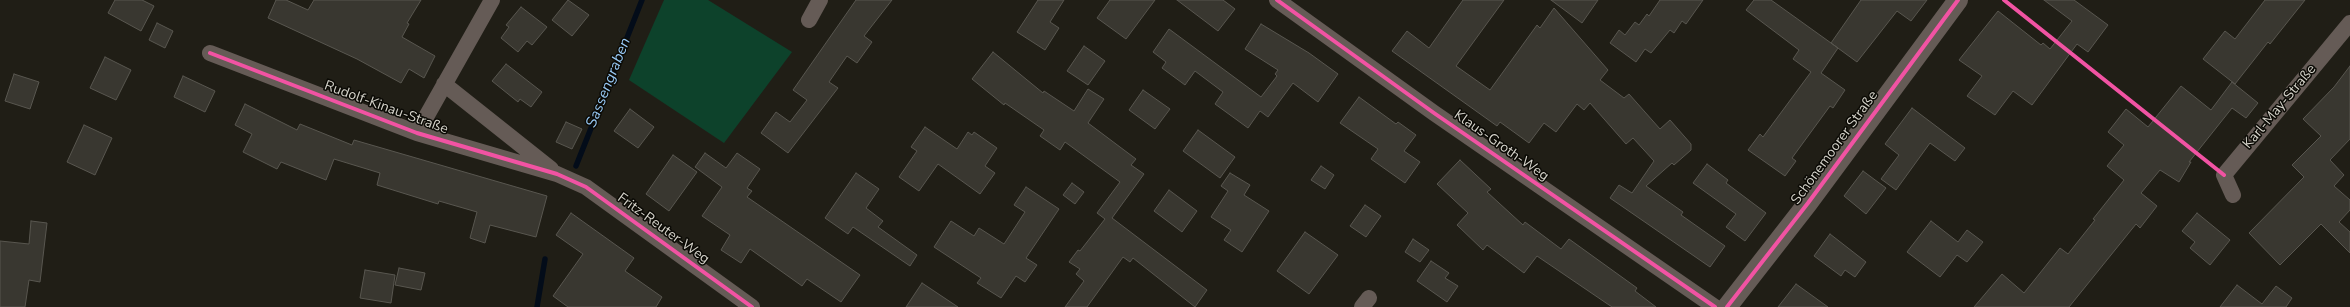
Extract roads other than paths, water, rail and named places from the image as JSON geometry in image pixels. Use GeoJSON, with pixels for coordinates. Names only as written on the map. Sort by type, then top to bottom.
{"type":"FeatureCollection","features":[{"type":"Feature","properties":{"kind":"street","name":"Rudolf-Kinau-Straße"},"geometry":{"type":"LineString","coordinates":[[417,133],[492,0]]}},
{"type":"Feature","properties":{"kind":"street"},"geometry":{"type":"LineString","coordinates":[[809,20],[820,0]]}},
{"type":"Feature","properties":{"kind":"street","name":"Klaus-Groth-Weg"},"geometry":{"type":"LineString","coordinates":[[1277,0],[1434,113],[1715,307]]}},
{"type":"Feature","properties":{"kind":"street","name":"Schönemoorer Straße"},"geometry":{"type":"LineString","coordinates":[[1727,307],[1808,203],[1958,0]]}},
{"type":"Feature","properties":{"kind":"street","name":"Karl-May-Straße"},"geometry":{"type":"LineString","coordinates":[[2233,195],[2224,175],[2350,23]]}},
{"type":"Feature","properties":{"kind":"street","name":"Rudolf-Kinau-Straße"},"geometry":{"type":"LineString","coordinates":[[210,54],[417,133],[557,174]]}},
{"type":"Feature","properties":{"kind":"street"},"geometry":{"type":"LineString","coordinates":[[444,84],[557,174]]}},
{"type":"Feature","properties":{"kind":"street","name":"Fritz-Reuter-Weg"},"geometry":{"type":"LineString","coordinates":[[557,174],[586,186],[752,307]]}},
{"type":"Feature","properties":{"kind":"waterway","name":"Sassengraben"},"geometry":{"type":"LineString","coordinates":[[576,166],[642,0]]}},
{"type":"Feature","properties":{"kind":"waterway","name":"Sassengraben"},"geometry":{"type":"LineString","coordinates":[[537,307],[545,259]]}}]}
